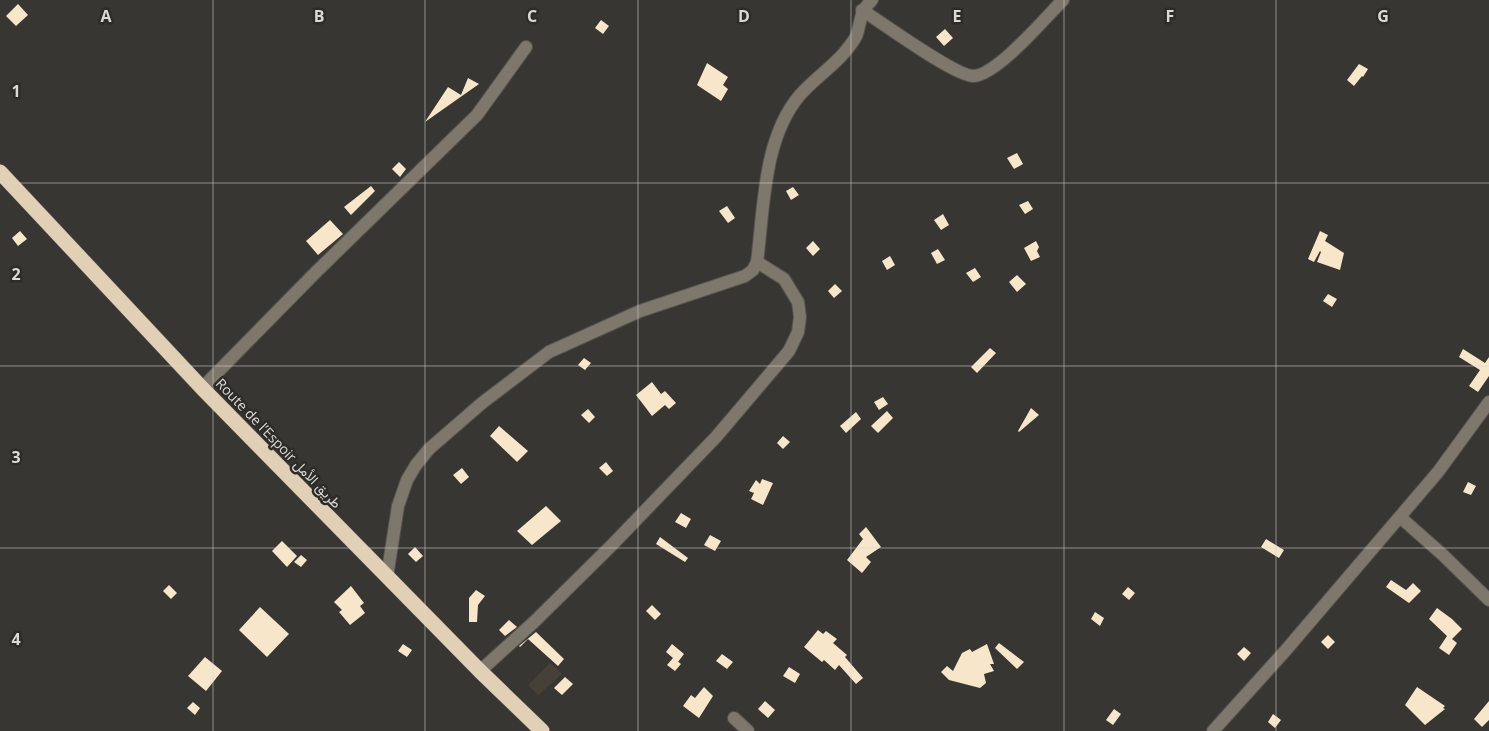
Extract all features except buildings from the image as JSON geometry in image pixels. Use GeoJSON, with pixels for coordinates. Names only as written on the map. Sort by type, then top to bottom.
{"type":"FeatureCollection","features":[{"type":"Feature","properties":{"kind":"highway","name":"Route de l’Espoir طريق الأمل"},"geometry":{"type":"LineString","coordinates":[[0,172],[202,388],[387,577],[542,731]]}},
{"type":"Feature","properties":{"kind":"street"},"geometry":{"type":"LineString","coordinates":[[387,577],[398,506],[407,480],[429,449],[482,403],[549,352],[640,311],[745,276],[753,270],[757,262],[764,197],[778,131],[786,115],[800,95],[829,69],[856,36],[862,10],[872,0]]}},
{"type":"Feature","properties":{"kind":"street"},"geometry":{"type":"LineString","coordinates":[[862,10],[949,68],[973,76],[984,73],[1002,61],[1063,0]]}},
{"type":"Feature","properties":{"kind":"street"},"geometry":{"type":"LineString","coordinates":[[202,388],[315,273],[477,115],[526,46]]}},
{"type":"Feature","properties":{"kind":"street"},"geometry":{"type":"LineString","coordinates":[[480,670],[534,622],[612,545],[716,437],[789,351],[798,332],[800,317],[798,302],[784,279],[757,262]]}},
{"type":"Feature","properties":{"kind":"street"},"geometry":{"type":"LineString","coordinates":[[1213,731],[1286,650],[1400,516],[1451,455],[1489,402]]}},
{"type":"Feature","properties":{"kind":"street"},"geometry":{"type":"LineString","coordinates":[[1400,516],[1489,600]]}},
{"type":"Feature","properties":{"kind":"street"},"geometry":{"type":"LineString","coordinates":[[734,718],[748,731]]}},
{"type":"Feature","properties":{"kind":"shaded area"},"geometry":{"type":"Polygon","coordinates":[[[550,663],[562,674],[538,695],[528,685],[550,663]]]}}]}
